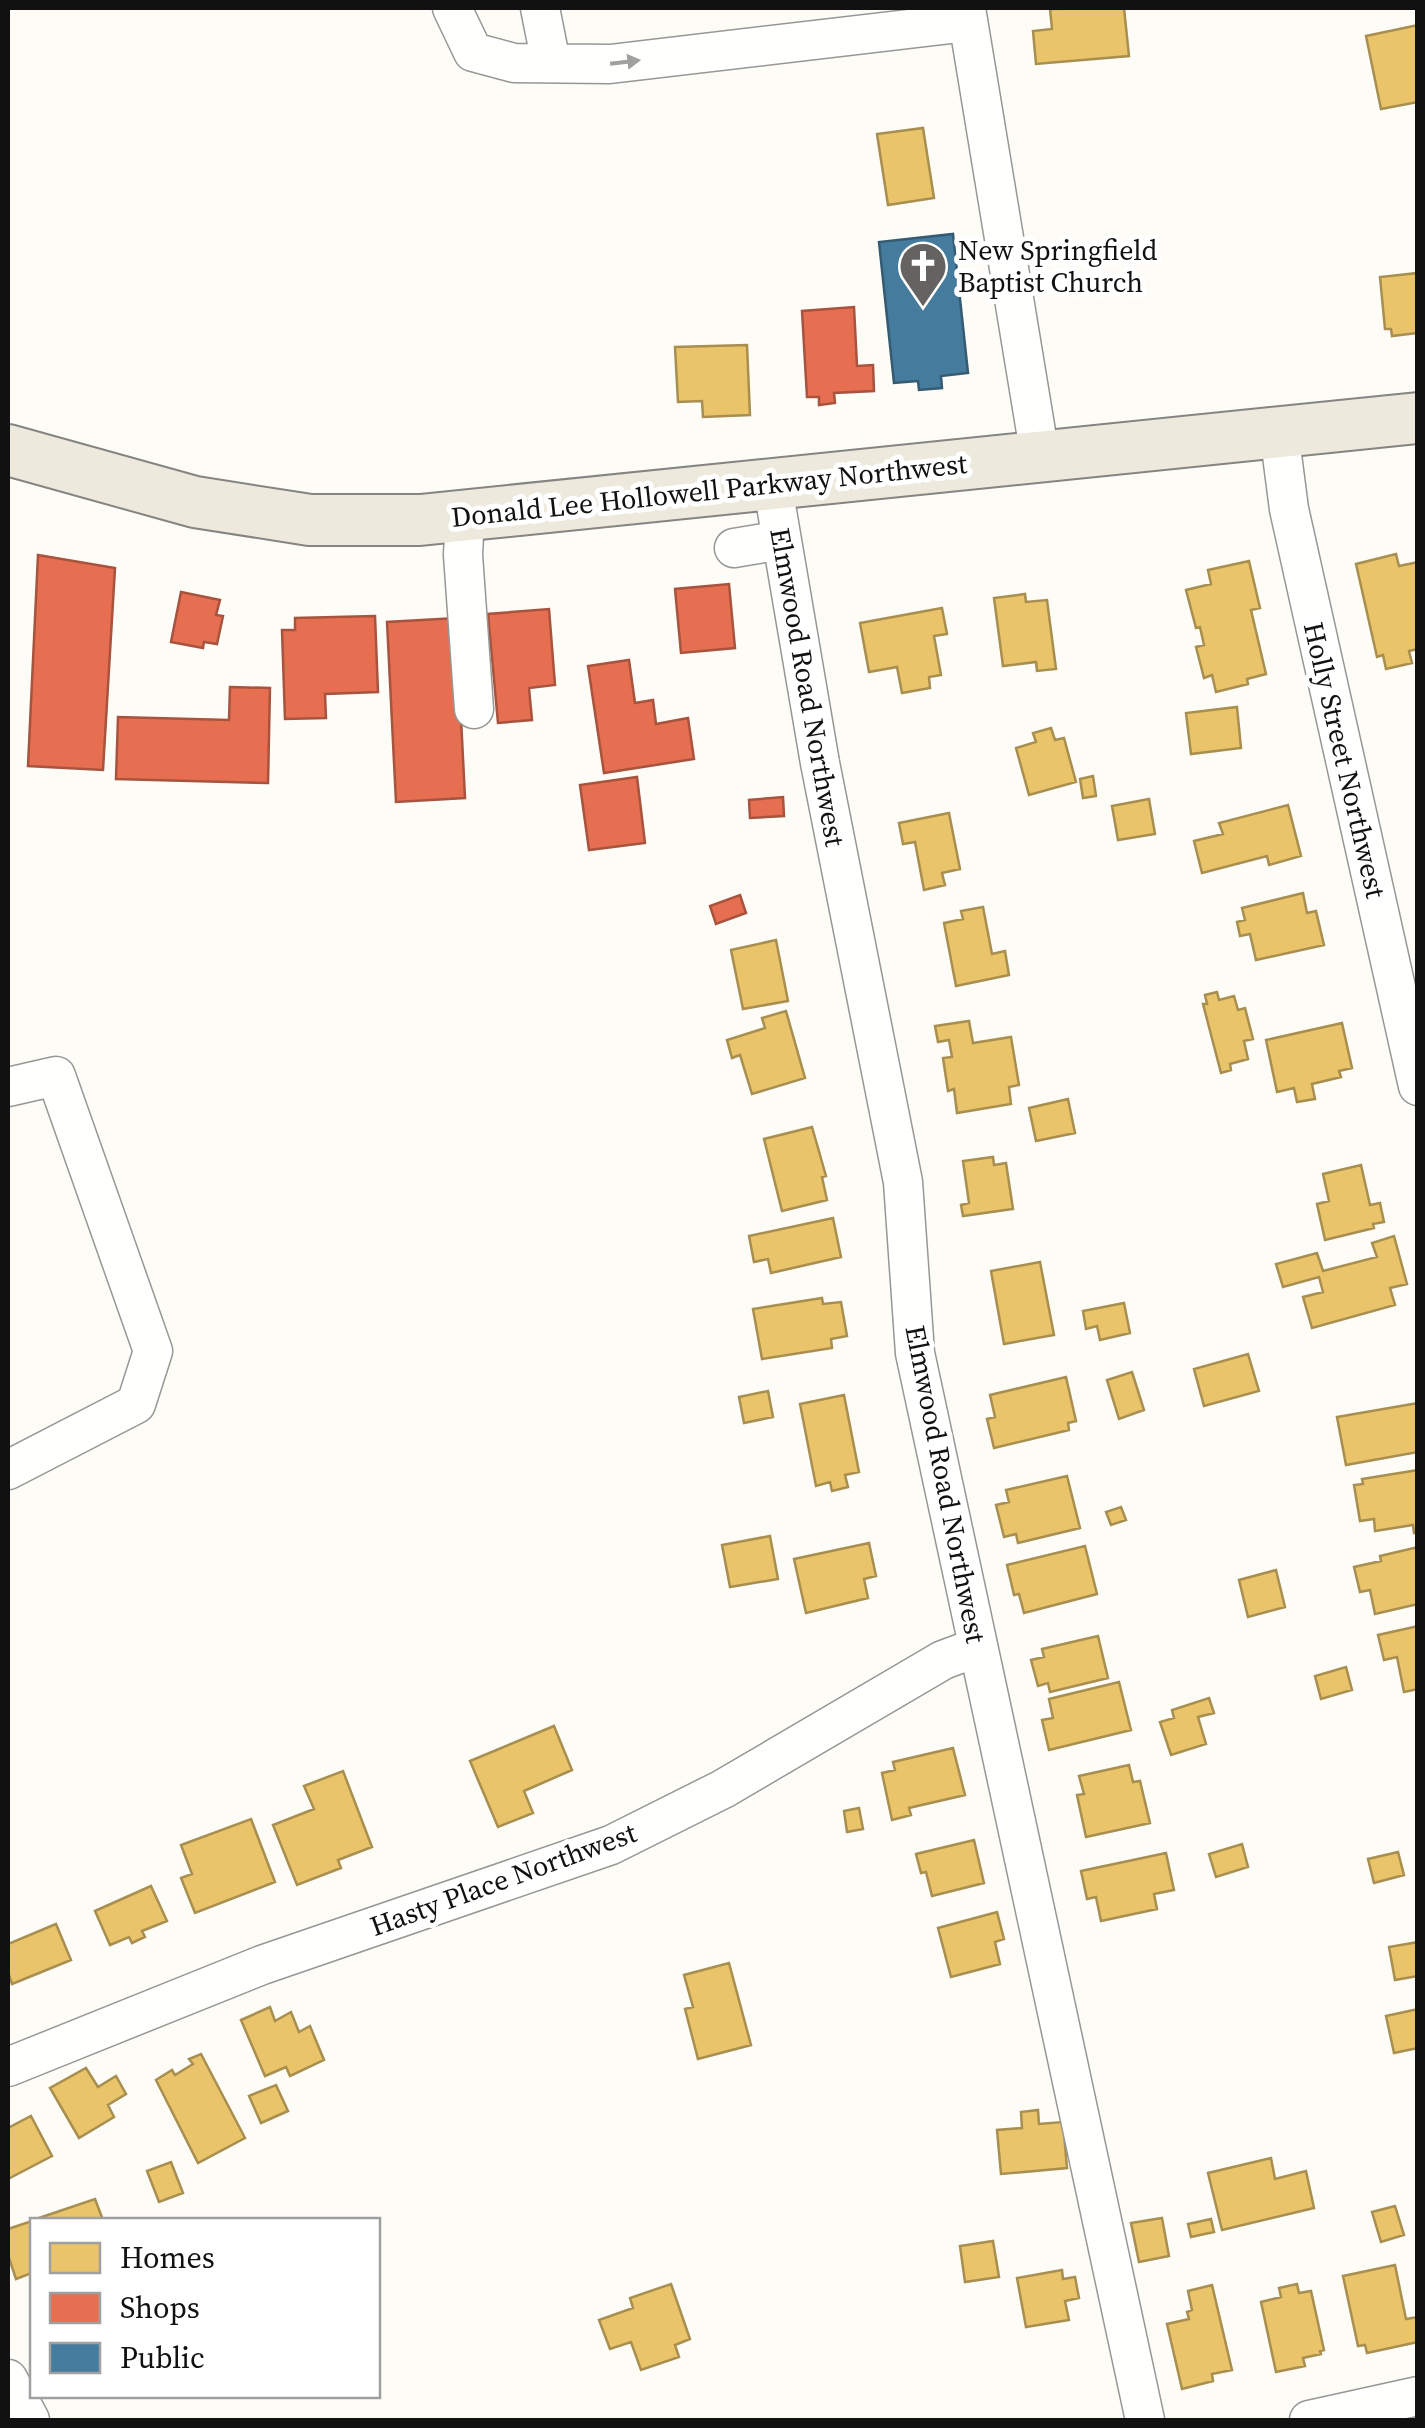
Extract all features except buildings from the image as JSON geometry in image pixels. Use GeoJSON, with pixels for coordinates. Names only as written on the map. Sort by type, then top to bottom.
{"type":"FeatureCollection","features":[{"type":"Feature","properties":{"kind":"main road","name":"Donald Lee Hollowell Parkway Northwest"},"geometry":{"type":"LineString","coordinates":[[8,450],[195,502],[310,520],[420,520],[1418,418]]}},
{"type":"Feature","properties":{"kind":"street"},"geometry":{"type":"LineString","coordinates":[[452,8],[473,52],[514,63],[551,64],[610,64],[967,14],[1040,456]]}},
{"type":"Feature","properties":{"kind":"street"},"geometry":{"type":"LineString","coordinates":[[540,8],[551,64]]}},
{"type":"Feature","properties":{"kind":"street","name":"Holly Street Northwest"},"geometry":{"type":"LineString","coordinates":[[1278,432],[1288,509],[1418,1086]]}},
{"type":"Feature","properties":{"kind":"street","name":"Elmwood Road Northwest"},"geometry":{"type":"LineString","coordinates":[[772,482],[820,763],[904,1182],[915,1353],[1146,2420]]}},
{"type":"Feature","properties":{"kind":"street"},"geometry":{"type":"LineString","coordinates":[[464,515],[462,554],[474,709]]}},
{"type":"Feature","properties":{"kind":"street"},"geometry":{"type":"LineString","coordinates":[[734,548],[782,540]]}},
{"type":"Feature","properties":{"kind":"street"},"geometry":{"type":"LineString","coordinates":[[8,1088],[56,1076],[153,1351],[136,1404],[8,1470]]}},
{"type":"Feature","properties":{"kind":"street","name":"Hasty Place Northwest"},"geometry":{"type":"LineString","coordinates":[[8,2068],[262,1965],[611,1844],[723,1790],[942,1660],[978,1647]]}},
{"type":"Feature","properties":{"kind":"street"},"geometry":{"type":"LineString","coordinates":[[8,2380],[30,2420]]}},
{"type":"Feature","properties":{"kind":"street"},"geometry":{"type":"LineString","coordinates":[[1309,2420],[1418,2396]]}},
{"type":"Feature","properties":{"kind":"place","name":"New Springfield Baptist Church"},"geometry":{"type":"Point","coordinates":[923,308]}}]}
